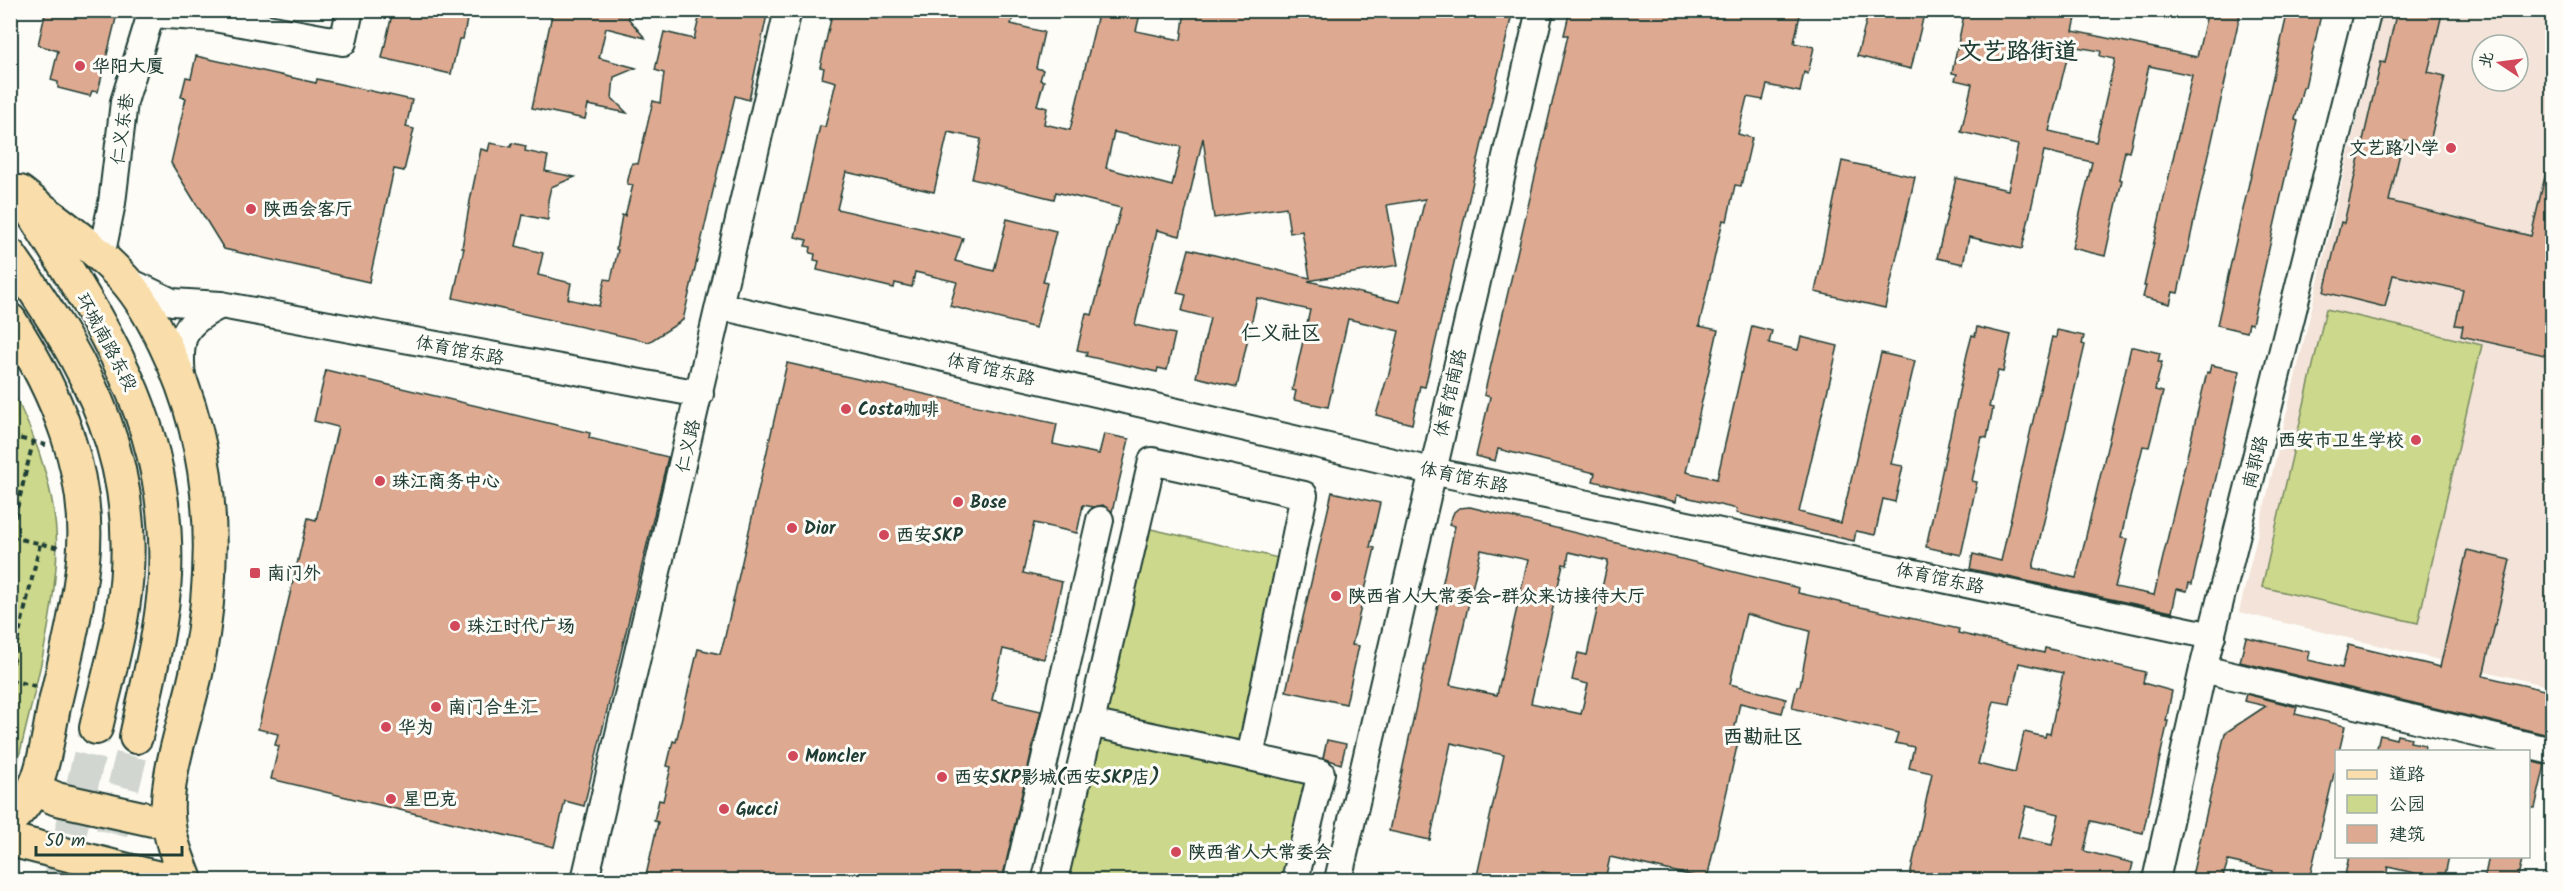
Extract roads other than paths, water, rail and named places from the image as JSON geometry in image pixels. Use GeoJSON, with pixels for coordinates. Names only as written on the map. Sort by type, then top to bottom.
{"type":"FeatureCollection","features":[{"type":"Feature","properties":{"kind":"main road"},"geometry":{"type":"LineString","coordinates":[[15,184],[125,280],[153,320],[183,388],[204,461],[210,561],[198,664],[172,776],[168,816],[171,836],[186,880]]}},
{"type":"Feature","properties":{"kind":"main road","name":"环城南路东段"},"geometry":{"type":"LineString","coordinates":[[15,184],[119,358],[146,426],[159,481],[165,529],[165,577],[159,628],[136,737]]}},
{"type":"Feature","properties":{"kind":"main road","name":"环城南路东段"},"geometry":{"type":"LineString","coordinates":[[10,255],[54,317],[82,366],[117,454],[125,506],[128,549],[123,608],[96,728]]}},
{"type":"Feature","properties":{"kind":"main road"},"geometry":{"type":"LineString","coordinates":[[10,320],[64,423],[75,453],[84,523],[84,559],[77,602],[42,762],[34,789],[22,810],[10,819]]}},
{"type":"Feature","properties":{"kind":"main road"},"geometry":{"type":"LineString","coordinates":[[34,789],[57,800],[152,820],[168,816]]}},
{"type":"Feature","properties":{"kind":"main road"},"geometry":{"type":"LineString","coordinates":[[10,840],[167,880]]}},
{"type":"Feature","properties":{"kind":"street","name":"仁义东巷"},"geometry":{"type":"LineString","coordinates":[[101,257],[112,203],[124,102],[151,14],[214,18],[343,42],[350,10]]}},
{"type":"Feature","properties":{"kind":"street","name":"仁义路"},"geometry":{"type":"LineString","coordinates":[[585,880],[788,10]]}},
{"type":"Feature","properties":{"kind":"street","name":"体育馆南路"},"geometry":{"type":"LineString","coordinates":[[1338,880],[1540,10]]}},
{"type":"Feature","properties":{"kind":"street","name":"南郭路"},"geometry":{"type":"LineString","coordinates":[[2156,880],[2203,669],[2368,10]]}},
{"type":"Feature","properties":{"kind":"street","name":"体育馆东路"},"geometry":{"type":"LineString","coordinates":[[125,280],[172,302],[221,305],[700,394]]}},
{"type":"Feature","properties":{"kind":"street"},"geometry":{"type":"LineString","coordinates":[[183,388],[181,362],[183,342],[188,327],[196,317],[221,305]]}},
{"type":"Feature","properties":{"kind":"street","name":"体育馆东路"},"geometry":{"type":"LineString","coordinates":[[720,306],[1432,471],[2212,636]]}},
{"type":"Feature","properties":{"kind":"street"},"geometry":{"type":"LineString","coordinates":[[1054,880],[1152,461],[1304,495],[1250,757]]}},
{"type":"Feature","properties":{"kind":"street"},"geometry":{"type":"LineString","coordinates":[[1017,880],[1100,520]]}},
{"type":"Feature","properties":{"kind":"street"},"geometry":{"type":"LineString","coordinates":[[2203,669],[2553,751]]}},
{"type":"Feature","properties":{"kind":"street"},"geometry":{"type":"LineString","coordinates":[[1090,723],[1321,773],[1295,880]]}},
{"type":"Feature","properties":{"kind":"tunnel"},"geometry":{"type":"LineString","coordinates":[[59,880],[96,728]]}},
{"type":"Feature","properties":{"kind":"tunnel"},"geometry":{"type":"LineString","coordinates":[[100,880],[136,737]]}},
{"type":"Feature","properties":{"kind":"place","name":"华阳大厦"},"geometry":{"type":"Point","coordinates":[80,66]}},
{"type":"Feature","properties":{"kind":"place","name":"文艺路小学"},"geometry":{"type":"Point","coordinates":[2451,148]}},
{"type":"Feature","properties":{"kind":"place","name":"陕西会客厅"},"geometry":{"type":"Point","coordinates":[251,209]}},
{"type":"Feature","properties":{"kind":"place","name":"Costa咖啡"},"geometry":{"type":"Point","coordinates":[846,409]}},
{"type":"Feature","properties":{"kind":"place","name":"西安市卫生学校"},"geometry":{"type":"Point","coordinates":[2416,440]}},
{"type":"Feature","properties":{"kind":"place","name":"珠江商务中心"},"geometry":{"type":"Point","coordinates":[380,481]}},
{"type":"Feature","properties":{"kind":"place","name":"Bose"},"geometry":{"type":"Point","coordinates":[958,502]}},
{"type":"Feature","properties":{"kind":"place","name":"Dior"},"geometry":{"type":"Point","coordinates":[792,528]}},
{"type":"Feature","properties":{"kind":"place","name":"西安SKP"},"geometry":{"type":"Point","coordinates":[884,535]}},
{"type":"Feature","properties":{"kind":"place","name":"南门外"},"geometry":{"type":"Point","coordinates":[255,573]}},
{"type":"Feature","properties":{"kind":"place","name":"陕西省人大常委会-群众来访接待大厅"},"geometry":{"type":"Point","coordinates":[1336,596]}},
{"type":"Feature","properties":{"kind":"place","name":"珠江时代广场"},"geometry":{"type":"Point","coordinates":[455,626]}},
{"type":"Feature","properties":{"kind":"place","name":"南门合生汇"},"geometry":{"type":"Point","coordinates":[436,707]}},
{"type":"Feature","properties":{"kind":"place","name":"华为"},"geometry":{"type":"Point","coordinates":[386,727]}},
{"type":"Feature","properties":{"kind":"place","name":"Moncler"},"geometry":{"type":"Point","coordinates":[793,756]}},
{"type":"Feature","properties":{"kind":"place","name":"西安SKP影城(西安SKP店)"},"geometry":{"type":"Point","coordinates":[942,777]}},
{"type":"Feature","properties":{"kind":"place","name":"星巴克"},"geometry":{"type":"Point","coordinates":[391,799]}},
{"type":"Feature","properties":{"kind":"place","name":"Gucci"},"geometry":{"type":"Point","coordinates":[724,809]}},
{"type":"Feature","properties":{"kind":"place","name":"陕西省人大常委会"},"geometry":{"type":"Point","coordinates":[1176,852]}},
{"type":"Feature","properties":{"kind":"district","name":"文艺路街道"},"geometry":{"type":"Point","coordinates":[2018,51]}},
{"type":"Feature","properties":{"kind":"district","name":"仁义社区"},"geometry":{"type":"Point","coordinates":[1281,332]}},
{"type":"Feature","properties":{"kind":"district","name":"西勘社区"},"geometry":{"type":"Point","coordinates":[1763,736]}}]}
